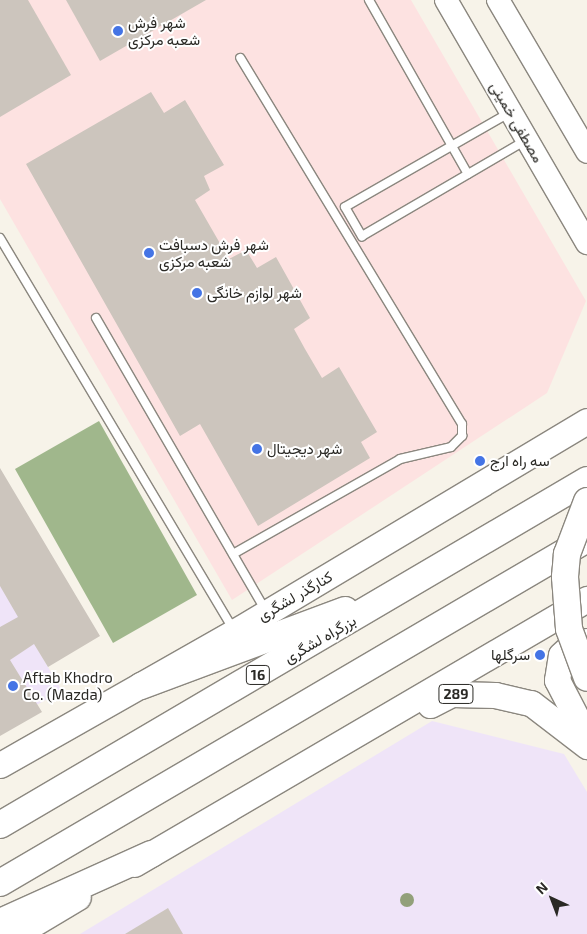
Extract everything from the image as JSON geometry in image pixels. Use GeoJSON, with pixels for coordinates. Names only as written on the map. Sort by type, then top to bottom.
{"type":"FeatureCollection","features":[{"type":"Feature","properties":{"kind":"highway","name":"بزرگراه لشگری"},"geometry":{"type":"LineString","coordinates":[[0,825],[414,584],[587,480]]}},
{"type":"Feature","properties":{"kind":"highway"},"geometry":{"type":"LineString","coordinates":[[587,501],[567,554],[565,577],[569,629],[587,678]]}},
{"type":"Feature","properties":{"kind":"highway"},"geometry":{"type":"LineString","coordinates":[[0,883],[587,539]]}},
{"type":"Feature","properties":{"kind":"highway"},"geometry":{"type":"LineString","coordinates":[[141,686],[414,584]]}},
{"type":"Feature","properties":{"kind":"highway"},"geometry":{"type":"LineString","coordinates":[[0,922],[151,854]]}},
{"type":"Feature","properties":{"kind":"main road","name":"مصطفی خمینی"},"geometry":{"type":"LineString","coordinates":[[446,0],[587,244]]}},
{"type":"Feature","properties":{"kind":"main road"},"geometry":{"type":"LineString","coordinates":[[498,0],[587,152]]}},
{"type":"Feature","properties":{"kind":"main road","name":"کنارگذر لشگری"},"geometry":{"type":"LineString","coordinates":[[0,765],[267,613],[587,421]]}},
{"type":"Feature","properties":{"kind":"main road"},"geometry":{"type":"LineString","coordinates":[[16,934],[587,599]]}},
{"type":"Feature","properties":{"kind":"main road"},"geometry":{"type":"LineString","coordinates":[[587,641],[573,644],[561,655],[557,680],[587,737]]}},
{"type":"Feature","properties":{"kind":"main road","name":"289"},"geometry":{"type":"LineString","coordinates":[[323,755],[452,694],[495,694],[532,704],[587,746]]}},
{"type":"Feature","properties":{"kind":"lane"},"geometry":{"type":"LineString","coordinates":[[369,0],[468,174]]}},
{"type":"Feature","properties":{"kind":"lane"},"geometry":{"type":"LineString","coordinates":[[233,554],[400,459],[451,447],[462,436],[462,424],[240,58]]}},
{"type":"Feature","properties":{"kind":"lane"},"geometry":{"type":"LineString","coordinates":[[511,112],[345,207],[362,236],[527,140]]}},
{"type":"Feature","properties":{"kind":"lane"},"geometry":{"type":"LineString","coordinates":[[0,238],[236,631]]}},
{"type":"Feature","properties":{"kind":"lane"},"geometry":{"type":"LineString","coordinates":[[96,318],[267,613]]}},
{"type":"Feature","properties":{"kind":"shaded area"},"geometry":{"type":"Polygon","coordinates":[[[0,0],[411,0],[586,301],[547,393],[232,600],[0,199],[0,0]]]}},
{"type":"Feature","properties":{"kind":"shaded area"},"geometry":{"type":"Polygon","coordinates":[[[0,585],[62,691],[0,725],[0,585]]]}},
{"type":"Feature","properties":{"kind":"shaded area"},"geometry":{"type":"Polygon","coordinates":[[[432,721],[564,754],[587,792],[587,934],[80,934],[432,721]]]}},
{"type":"Feature","properties":{"kind":"green space"},"geometry":{"type":"Polygon","coordinates":[[[99,421],[197,595],[113,643],[15,469],[99,421]]]}},
{"type":"Feature","properties":{"kind":"building"},"geometry":{"type":"Polygon","coordinates":[[[0,0],[28,0],[71,75],[0,117],[0,0]]]}},
{"type":"Feature","properties":{"kind":"building","name":"شهر فرش شعبه مرکزی"},"geometry":{"type":"Polygon","coordinates":[[[66,0],[206,0],[100,61],[66,0]]]}},
{"type":"Feature","properties":{"kind":"building","name":"شهر لوازم خانگی"},"geometry":{"type":"Polygon","coordinates":[[[151,92],[164,113],[185,100],[224,165],[204,176],[210,190],[195,200],[229,259],[246,250],[257,268],[276,257],[310,318],[294,329],[305,349],[322,378],[339,367],[377,432],[361,442],[370,458],[258,526],[200,424],[180,436],[26,164],[151,92]]]}},
{"type":"Feature","properties":{"kind":"building"},"geometry":{"type":"Polygon","coordinates":[[[0,468],[100,636],[48,667],[34,644],[10,660],[42,712],[0,736],[0,627],[18,617],[0,586],[0,468]]]}},
{"type":"Feature","properties":{"kind":"building"},"geometry":{"type":"Polygon","coordinates":[[[168,908],[183,934],[125,934],[168,908]]]}},
{"type":"Feature","properties":{"kind":"place","name":"شهر فرش شعبه مرکزی"},"geometry":{"type":"Point","coordinates":[118,31]}},
{"type":"Feature","properties":{"kind":"place","name":"شهر فرش دسبافت شعبه مرکزی"},"geometry":{"type":"Point","coordinates":[149,253]}},
{"type":"Feature","properties":{"kind":"place","name":"شهر لوازم خانگی"},"geometry":{"type":"Point","coordinates":[197,293]}},
{"type":"Feature","properties":{"kind":"place","name":"شهر دیجیتال"},"geometry":{"type":"Point","coordinates":[257,449]}},
{"type":"Feature","properties":{"kind":"place","name":"سه راه ارج"},"geometry":{"type":"Point","coordinates":[480,461]}},
{"type":"Feature","properties":{"kind":"place","name":"سرگلها"},"geometry":{"type":"Point","coordinates":[540,655]}},
{"type":"Feature","properties":{"kind":"place","name":"Aftab Khodro Co. (Mazda)"},"geometry":{"type":"Point","coordinates":[13,686]}}]}
